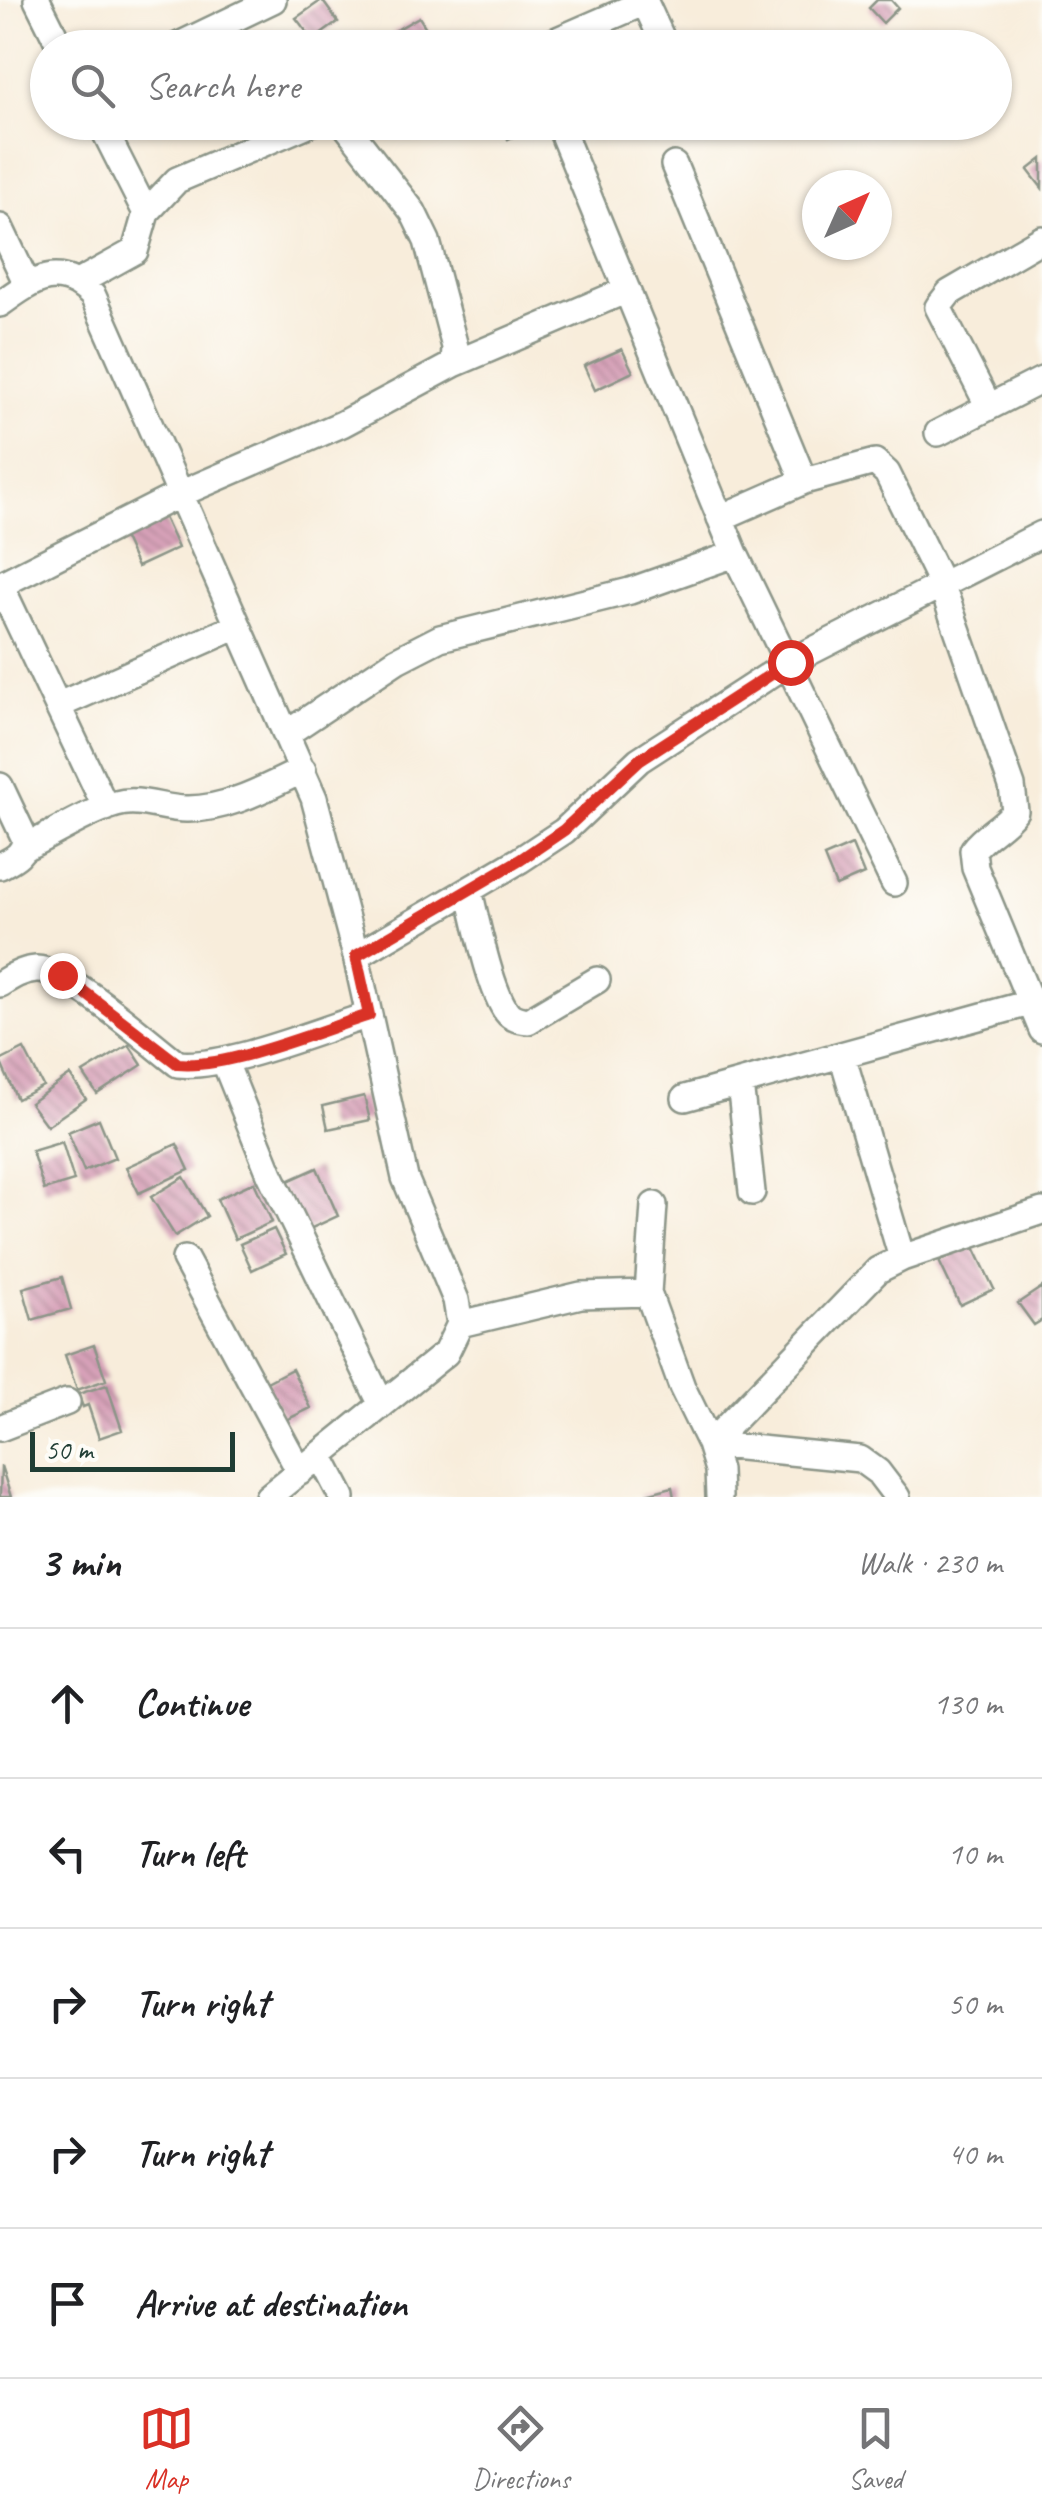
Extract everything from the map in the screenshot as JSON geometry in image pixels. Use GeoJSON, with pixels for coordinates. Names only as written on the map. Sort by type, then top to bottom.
{"type":"FeatureCollection","features":[{"type":"Feature","properties":{"kind":"street"},"geometry":{"type":"LineString","coordinates":[[38,0],[53,30]]}},
{"type":"Feature","properties":{"kind":"street"},"geometry":{"type":"LineString","coordinates":[[210,30],[272,0]]}},
{"type":"Feature","properties":{"kind":"street"},"geometry":{"type":"LineString","coordinates":[[580,30],[645,1],[658,30]]}},
{"type":"Feature","properties":{"kind":"street"},"geometry":{"type":"LineString","coordinates":[[109,140],[146,212]]}},
{"type":"Feature","properties":{"kind":"street"},"geometry":{"type":"LineString","coordinates":[[79,282],[136,251],[146,212],[178,180],[271,140]]}},
{"type":"Feature","properties":{"kind":"street"},"geometry":{"type":"LineString","coordinates":[[357,140],[420,226],[456,346],[454,364]]}},
{"type":"Feature","properties":{"kind":"street"},"geometry":{"type":"LineString","coordinates":[[565,140],[735,554],[894,883]]}},
{"type":"Feature","properties":{"kind":"street"},"geometry":{"type":"LineString","coordinates":[[674,166],[804,481]]}},
{"type":"Feature","properties":{"kind":"street"},"geometry":{"type":"LineString","coordinates":[[0,228],[27,284]]}},
{"type":"Feature","properties":{"kind":"street"},"geometry":{"type":"LineString","coordinates":[[989,407],[938,307],[949,293],[1042,239]]}},
{"type":"Feature","properties":{"kind":"street"},"geometry":{"type":"LineString","coordinates":[[0,304],[27,284],[63,274],[79,282],[93,296],[303,770],[356,956],[405,1178],[456,1300],[460,1324],[446,1353],[268,1497]]}},
{"type":"Feature","properties":{"kind":"street"},"geometry":{"type":"LineString","coordinates":[[106,808],[0,584],[180,494],[342,424],[454,364],[627,290]]}},
{"type":"Feature","properties":{"kind":"street"},"geometry":{"type":"LineString","coordinates":[[938,432],[1042,380]]}},
{"type":"Feature","properties":{"kind":"street"},"geometry":{"type":"LineString","coordinates":[[720,518],[804,481],[875,462],[887,472],[941,583],[1012,786],[1015,811],[1006,824],[982,838],[973,850],[975,868],[1042,1030]]}},
{"type":"Feature","properties":{"kind":"street"},"geometry":{"type":"LineString","coordinates":[[356,956],[564,830],[639,760],[790,662],[1042,534]]}},
{"type":"Feature","properties":{"kind":"street"},"geometry":{"type":"LineString","coordinates":[[286,734],[396,660],[440,638],[630,592],[735,554]]}},
{"type":"Feature","properties":{"kind":"street"},"geometry":{"type":"LineString","coordinates":[[58,705],[238,626]]}},
{"type":"Feature","properties":{"kind":"street"},"geometry":{"type":"LineString","coordinates":[[0,866],[24,848],[106,808],[126,802],[184,810],[206,807],[250,796],[303,770]]}},
{"type":"Feature","properties":{"kind":"street"},"geometry":{"type":"LineString","coordinates":[[0,786],[25,840],[24,848]]}},
{"type":"Feature","properties":{"kind":"street"},"geometry":{"type":"LineString","coordinates":[[469,890],[489,969],[507,1012],[515,1019],[528,1021],[597,980]]}},
{"type":"Feature","properties":{"kind":"street"},"geometry":{"type":"LineString","coordinates":[[0,984],[15,974],[38,969],[62,975],[178,1064],[194,1066],[369,1015]]}},
{"type":"Feature","properties":{"kind":"street"},"geometry":{"type":"LineString","coordinates":[[685,1098],[1033,1002]]}},
{"type":"Feature","properties":{"kind":"street"},"geometry":{"type":"LineString","coordinates":[[842,1055],[902,1258]]}},
{"type":"Feature","properties":{"kind":"street"},"geometry":{"type":"LineString","coordinates":[[224,1060],[270,1174],[382,1405]]}},
{"type":"Feature","properties":{"kind":"street"},"geometry":{"type":"LineString","coordinates":[[740,1083],[752,1192]]}},
{"type":"Feature","properties":{"kind":"street"},"geometry":{"type":"LineString","coordinates":[[654,1205],[648,1292],[682,1387],[710,1444],[718,1470],[719,1497]]}},
{"type":"Feature","properties":{"kind":"street"},"geometry":{"type":"LineString","coordinates":[[710,1444],[878,1270],[902,1258],[1042,1212]]}},
{"type":"Feature","properties":{"kind":"street"},"geometry":{"type":"LineString","coordinates":[[186,1258],[300,1472]]}},
{"type":"Feature","properties":{"kind":"street"},"geometry":{"type":"LineString","coordinates":[[460,1324],[582,1294],[648,1292]]}},
{"type":"Feature","properties":{"kind":"street"},"geometry":{"type":"LineString","coordinates":[[0,1428],[66,1402]]}},
{"type":"Feature","properties":{"kind":"street"},"geometry":{"type":"LineString","coordinates":[[710,1444],[860,1459],[878,1472],[897,1497]]}},
{"type":"Feature","properties":{"kind":"street"},"geometry":{"type":"LineString","coordinates":[[320,1456],[342,1497]]}},
{"type":"Feature","properties":{"kind":"building"},"geometry":{"type":"Polygon","coordinates":[[[322,0],[338,22],[327,30],[305,30],[296,18],[322,0]]]}},
{"type":"Feature","properties":{"kind":"building"},"geometry":{"type":"Polygon","coordinates":[[[877,0],[891,0],[898,8],[883,23],[869,8],[877,0]]]}},
{"type":"Feature","properties":{"kind":"building"},"geometry":{"type":"Polygon","coordinates":[[[419,17],[427,30],[396,30],[419,17]]]}},
{"type":"Feature","properties":{"kind":"building"},"geometry":{"type":"Polygon","coordinates":[[[1042,159],[1042,188],[1028,170],[1042,159]]]}},
{"type":"Feature","properties":{"kind":"building"},"geometry":{"type":"Polygon","coordinates":[[[622,349],[633,372],[595,390],[584,366],[622,349]]]}},
{"type":"Feature","properties":{"kind":"building"},"geometry":{"type":"Polygon","coordinates":[[[161,511],[178,548],[137,567],[120,530],[161,511]]]}},
{"type":"Feature","properties":{"kind":"building"},"geometry":{"type":"Polygon","coordinates":[[[852,845],[864,874],[836,886],[824,857],[852,845]]]}},
{"type":"Feature","properties":{"kind":"building"},"geometry":{"type":"Polygon","coordinates":[[[129,1045],[142,1065],[97,1094],[83,1073],[129,1045]]]}},
{"type":"Feature","properties":{"kind":"building"},"geometry":{"type":"Polygon","coordinates":[[[24,1049],[43,1086],[17,1099],[0,1061],[24,1049]]]}},
{"type":"Feature","properties":{"kind":"building"},"geometry":{"type":"Polygon","coordinates":[[[70,1075],[86,1099],[47,1126],[30,1103],[70,1075]]]}},
{"type":"Feature","properties":{"kind":"building"},"geometry":{"type":"Polygon","coordinates":[[[364,1096],[370,1120],[328,1129],[323,1106],[364,1096]]]}},
{"type":"Feature","properties":{"kind":"building"},"geometry":{"type":"Polygon","coordinates":[[[99,1119],[115,1158],[84,1171],[68,1132],[99,1119]]]}},
{"type":"Feature","properties":{"kind":"building"},"geometry":{"type":"Polygon","coordinates":[[[62,1142],[74,1181],[44,1190],[32,1151],[62,1142]]]}},
{"type":"Feature","properties":{"kind":"building"},"geometry":{"type":"Polygon","coordinates":[[[177,1144],[189,1170],[139,1193],[126,1167],[177,1144]]]}},
{"type":"Feature","properties":{"kind":"building"},"geometry":{"type":"Polygon","coordinates":[[[317,1168],[338,1216],[301,1233],[279,1185],[317,1168]]]}},
{"type":"Feature","properties":{"kind":"building"},"geometry":{"type":"Polygon","coordinates":[[[184,1177],[207,1216],[175,1236],[151,1197],[184,1177]]]}},
{"type":"Feature","properties":{"kind":"building"},"geometry":{"type":"Polygon","coordinates":[[[254,1182],[272,1222],[235,1239],[217,1199],[254,1182]]]}},
{"type":"Feature","properties":{"kind":"building"},"geometry":{"type":"Polygon","coordinates":[[[274,1229],[286,1254],[252,1270],[240,1244],[274,1229]]]}},
{"type":"Feature","properties":{"kind":"building"},"geometry":{"type":"Polygon","coordinates":[[[973,1245],[994,1289],[960,1305],[939,1261],[973,1245]]]}},
{"type":"Feature","properties":{"kind":"building"},"geometry":{"type":"Polygon","coordinates":[[[62,1277],[71,1309],[32,1320],[23,1288],[62,1277]]]}},
{"type":"Feature","properties":{"kind":"building"},"geometry":{"type":"Polygon","coordinates":[[[1042,1287],[1042,1320],[1034,1325],[1018,1303],[1042,1287]]]}},
{"type":"Feature","properties":{"kind":"building"},"geometry":{"type":"Polygon","coordinates":[[[94,1345],[106,1380],[77,1390],[65,1355],[94,1345]]]}},
{"type":"Feature","properties":{"kind":"building"},"geometry":{"type":"Polygon","coordinates":[[[292,1369],[311,1408],[284,1421],[265,1383],[292,1369]]]}},
{"type":"Feature","properties":{"kind":"building"},"geometry":{"type":"Polygon","coordinates":[[[107,1385],[122,1430],[99,1438],[88,1405],[83,1407],[78,1394],[107,1385]]]}},
{"type":"Feature","properties":{"kind":"building"},"geometry":{"type":"Polygon","coordinates":[[[1,1466],[11,1497],[0,1497],[1,1466]]]}},
{"type":"Feature","properties":{"kind":"building"},"geometry":{"type":"Polygon","coordinates":[[[672,1487],[674,1497],[639,1497],[639,1496],[672,1487]]]}},
{"type":"Feature","properties":{"kind":"route"},"geometry":{"type":"LineString","coordinates":[[62,975],[178,1064],[194,1066],[224,1060],[369,1015],[356,956],[520,860],[564,830],[639,760],[790,662]]}}]}
